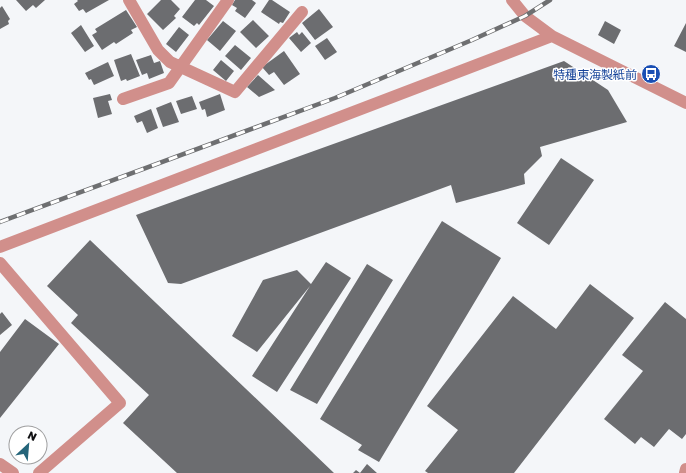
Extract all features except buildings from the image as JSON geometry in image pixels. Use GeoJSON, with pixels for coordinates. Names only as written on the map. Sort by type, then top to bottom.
{"type":"FeatureCollection","features":[{"type":"Feature","properties":{"kind":"street"},"geometry":{"type":"LineString","coordinates":[[129,0],[158,50],[170,62],[235,92],[302,12]]}},
{"type":"Feature","properties":{"kind":"street"},"geometry":{"type":"LineString","coordinates":[[123,99],[169,83],[228,0]]}},
{"type":"Feature","properties":{"kind":"street"},"geometry":{"type":"LineString","coordinates":[[512,0],[525,16],[552,36],[685,102]]}},
{"type":"Feature","properties":{"kind":"street"},"geometry":{"type":"LineString","coordinates":[[0,247],[552,36]]}},
{"type":"Feature","properties":{"kind":"street"},"geometry":{"type":"LineString","coordinates":[[0,263],[120,403],[39,473]]}},
{"type":"Feature","properties":{"kind":"street"},"geometry":{"type":"LineString","coordinates":[[0,464],[13,473]]}},
{"type":"Feature","properties":{"kind":"street"},"geometry":{"type":"LineString","coordinates":[[685,473],[686,469]]}},
{"type":"Feature","properties":{"kind":"railway"},"geometry":{"type":"LineString","coordinates":[[0,222],[335,98],[525,16],[550,0]]}},
{"type":"Feature","properties":{"kind":"place","name":"特種東海製紙前"},"geometry":{"type":"Point","coordinates":[651,74]}}]}
